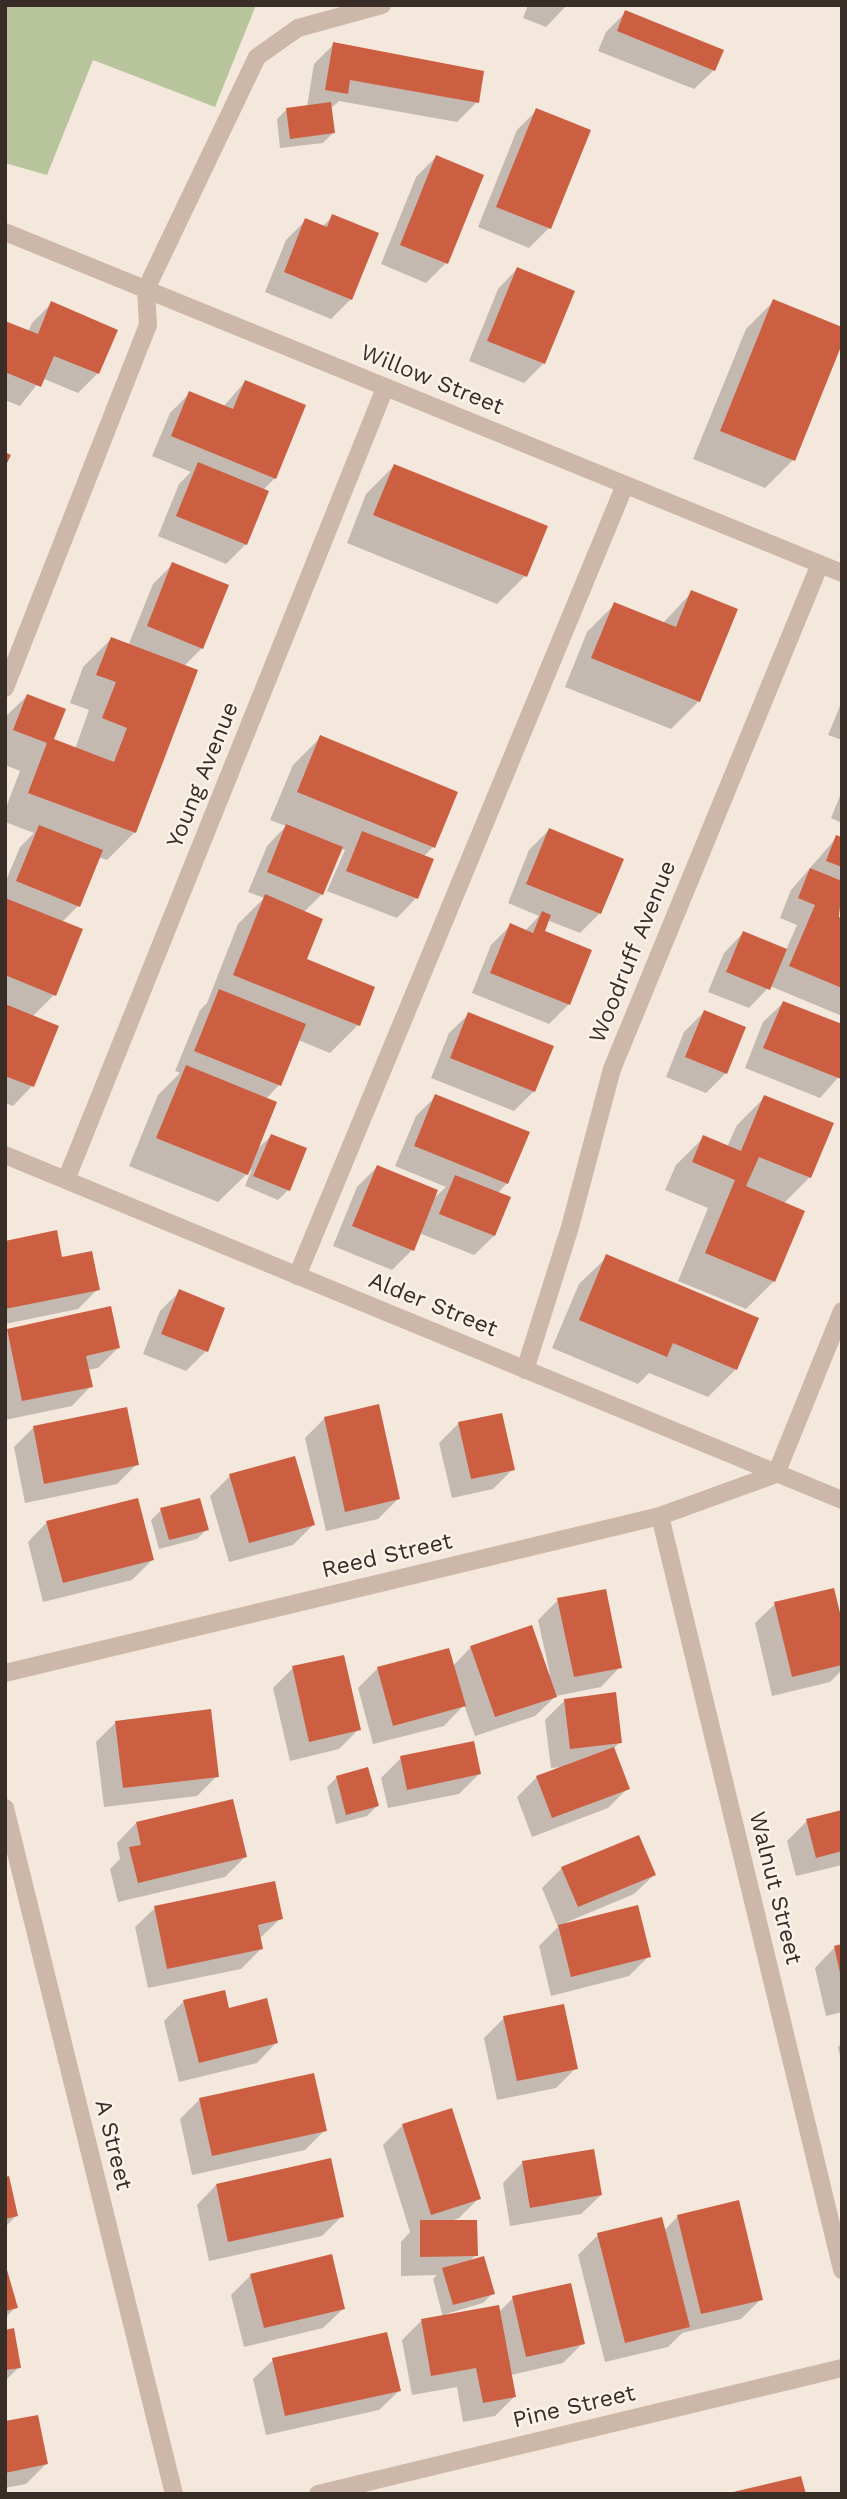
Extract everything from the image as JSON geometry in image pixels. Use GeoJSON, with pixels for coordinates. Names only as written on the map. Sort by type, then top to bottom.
{"type":"FeatureCollection","features":[{"type":"Feature","properties":{"kind":"street"},"geometry":{"type":"LineString","coordinates":[[5,688],[148,325],[146,289],[257,57],[298,28],[382,5]]}},
{"type":"Feature","properties":{"kind":"street","name":"Willow Street"},"geometry":{"type":"LineString","coordinates":[[5,232],[842,573]]}},
{"type":"Feature","properties":{"kind":"street","name":"Young Avenue"},"geometry":{"type":"LineString","coordinates":[[66,1180],[385,388]]}},
{"type":"Feature","properties":{"kind":"street"},"geometry":{"type":"LineString","coordinates":[[297,1276],[625,485]]}},
{"type":"Feature","properties":{"kind":"street","name":"Woodruff Avenue"},"geometry":{"type":"LineString","coordinates":[[525,1370],[570,1227],[612,1069],[820,564]]}},
{"type":"Feature","properties":{"kind":"street","name":"Alder Street"},"geometry":{"type":"LineString","coordinates":[[5,1155],[842,1500]]}},
{"type":"Feature","properties":{"kind":"street"},"geometry":{"type":"LineString","coordinates":[[776,1474],[842,1311]]}},
{"type":"Feature","properties":{"kind":"street","name":"Reed Street"},"geometry":{"type":"LineString","coordinates":[[5,1672],[660,1516],[776,1474]]}},
{"type":"Feature","properties":{"kind":"street","name":"Walnut Street"},"geometry":{"type":"LineString","coordinates":[[660,1516],[842,2270]]}},
{"type":"Feature","properties":{"kind":"street","name":"A Street"},"geometry":{"type":"LineString","coordinates":[[5,1808],[174,2494]]}},
{"type":"Feature","properties":{"kind":"street","name":"Pine Street"},"geometry":{"type":"LineString","coordinates":[[318,2494],[842,2368]]}},
{"type":"Feature","properties":{"kind":"green space"},"geometry":{"type":"Polygon","coordinates":[[[5,5],[256,5],[215,107],[93,60],[47,175],[5,163],[5,5]]]}},
{"type":"Feature","properties":{"kind":"building"},"geometry":{"type":"Polygon","coordinates":[[[625,10],[724,50],[715,71],[617,31],[625,10]]]}},
{"type":"Feature","properties":{"kind":"building"},"geometry":{"type":"Polygon","coordinates":[[[333,42],[484,71],[479,103],[350,80],[348,94],[325,90],[333,42]]]}},
{"type":"Feature","properties":{"kind":"building"},"geometry":{"type":"Polygon","coordinates":[[[331,102],[335,133],[290,139],[286,108],[331,102]]]}},
{"type":"Feature","properties":{"kind":"building"},"geometry":{"type":"Polygon","coordinates":[[[536,108],[591,130],[551,229],[496,207],[536,108]]]}},
{"type":"Feature","properties":{"kind":"building"},"geometry":{"type":"Polygon","coordinates":[[[436,155],[484,175],[448,264],[400,245],[436,155]]]}},
{"type":"Feature","properties":{"kind":"building"},"geometry":{"type":"Polygon","coordinates":[[[332,214],[379,233],[352,300],[284,272],[305,218],[327,227],[332,214]]]}},
{"type":"Feature","properties":{"kind":"building"},"geometry":{"type":"Polygon","coordinates":[[[517,267],[575,291],[545,364],[487,341],[517,267]]]}},
{"type":"Feature","properties":{"kind":"building"},"geometry":{"type":"Polygon","coordinates":[[[773,299],[842,327],[842,344],[795,461],[720,431],[773,299]]]}},
{"type":"Feature","properties":{"kind":"building"},"geometry":{"type":"Polygon","coordinates":[[[51,301],[118,330],[99,374],[54,356],[41,387],[5,372],[5,321],[38,334],[51,301]]]}},
{"type":"Feature","properties":{"kind":"building"},"geometry":{"type":"Polygon","coordinates":[[[245,380],[306,405],[276,479],[171,436],[189,391],[233,409],[245,380]]]}},
{"type":"Feature","properties":{"kind":"building"},"geometry":{"type":"Polygon","coordinates":[[[5,452],[11,455],[5,467],[5,452]]]}},
{"type":"Feature","properties":{"kind":"building"},"geometry":{"type":"Polygon","coordinates":[[[198,462],[269,491],[247,545],[176,516],[198,462]]]}},
{"type":"Feature","properties":{"kind":"building"},"geometry":{"type":"Polygon","coordinates":[[[394,464],[548,526],[527,577],[373,515],[394,464]]]}},
{"type":"Feature","properties":{"kind":"building"},"geometry":{"type":"Polygon","coordinates":[[[172,562],[229,585],[203,649],[147,626],[172,562]]]}},
{"type":"Feature","properties":{"kind":"building"},"geometry":{"type":"Polygon","coordinates":[[[691,590],[738,609],[700,702],[591,658],[614,602],[676,627],[691,590]]]}},
{"type":"Feature","properties":{"kind":"building"},"geometry":{"type":"Polygon","coordinates":[[[111,637],[198,670],[136,833],[28,793],[47,743],[13,730],[27,694],[66,709],[54,739],[114,762],[127,728],[102,718],[116,682],[96,675],[111,637]]]}},
{"type":"Feature","properties":{"kind":"building"},"geometry":{"type":"Polygon","coordinates":[[[320,735],[458,792],[435,848],[297,792],[320,735]]]}},
{"type":"Feature","properties":{"kind":"building"},"geometry":{"type":"Polygon","coordinates":[[[286,824],[343,847],[323,895],[267,872],[286,824]]]}},
{"type":"Feature","properties":{"kind":"building"},"geometry":{"type":"Polygon","coordinates":[[[39,825],[103,850],[80,907],[16,881],[39,825]]]}},
{"type":"Feature","properties":{"kind":"building"},"geometry":{"type":"Polygon","coordinates":[[[549,828],[624,859],[601,914],[526,884],[549,828]]]}},
{"type":"Feature","properties":{"kind":"building"},"geometry":{"type":"Polygon","coordinates":[[[362,831],[434,859],[418,899],[346,871],[362,831]]]}},
{"type":"Feature","properties":{"kind":"building"},"geometry":{"type":"Polygon","coordinates":[[[836,835],[842,837],[842,867],[826,861],[836,835]]]}},
{"type":"Feature","properties":{"kind":"building"},"geometry":{"type":"Polygon","coordinates":[[[810,868],[842,881],[839,917],[842,919],[842,988],[789,966],[815,905],[798,898],[810,868]]]}},
{"type":"Feature","properties":{"kind":"building"},"geometry":{"type":"Polygon","coordinates":[[[265,894],[323,919],[307,959],[375,987],[360,1026],[233,975],[265,894]]]}},
{"type":"Feature","properties":{"kind":"building"},"geometry":{"type":"Polygon","coordinates":[[[5,898],[83,929],[56,996],[5,975],[5,898]]]}},
{"type":"Feature","properties":{"kind":"building"},"geometry":{"type":"Polygon","coordinates":[[[542,911],[551,915],[545,931],[592,950],[570,1005],[490,973],[510,923],[533,933],[542,911]]]}},
{"type":"Feature","properties":{"kind":"building"},"geometry":{"type":"Polygon","coordinates":[[[743,931],[787,949],[770,990],[726,972],[743,931]]]}},
{"type":"Feature","properties":{"kind":"building"},"geometry":{"type":"Polygon","coordinates":[[[219,989],[306,1024],[281,1086],[194,1051],[219,989]]]}},
{"type":"Feature","properties":{"kind":"building"},"geometry":{"type":"Polygon","coordinates":[[[783,1001],[842,1024],[841,1079],[763,1048],[783,1001]]]}},
{"type":"Feature","properties":{"kind":"building"},"geometry":{"type":"Polygon","coordinates":[[[5,1004],[59,1026],[34,1087],[5,1076],[5,1004]]]}},
{"type":"Feature","properties":{"kind":"building"},"geometry":{"type":"Polygon","coordinates":[[[704,1010],[746,1027],[727,1074],[685,1057],[704,1010]]]}},
{"type":"Feature","properties":{"kind":"building"},"geometry":{"type":"Polygon","coordinates":[[[468,1012],[554,1046],[535,1092],[450,1058],[468,1012]]]}},
{"type":"Feature","properties":{"kind":"building"},"geometry":{"type":"Polygon","coordinates":[[[186,1065],[277,1102],[248,1175],[156,1138],[186,1065]]]}},
{"type":"Feature","properties":{"kind":"building"},"geometry":{"type":"Polygon","coordinates":[[[435,1094],[530,1132],[508,1184],[414,1146],[435,1094]]]}},
{"type":"Feature","properties":{"kind":"building"},"geometry":{"type":"Polygon","coordinates":[[[764,1095],[834,1123],[811,1178],[759,1157],[746,1186],[805,1211],[775,1282],[705,1253],[735,1180],[692,1162],[703,1135],[741,1151],[764,1095]]]}},
{"type":"Feature","properties":{"kind":"building"},"geometry":{"type":"Polygon","coordinates":[[[271,1134],[307,1148],[290,1191],[253,1176],[271,1134]]]}},
{"type":"Feature","properties":{"kind":"building"},"geometry":{"type":"Polygon","coordinates":[[[377,1165],[438,1190],[414,1251],[352,1226],[377,1165]]]}},
{"type":"Feature","properties":{"kind":"building"},"geometry":{"type":"Polygon","coordinates":[[[455,1175],[511,1197],[495,1236],[439,1214],[455,1175]]]}},
{"type":"Feature","properties":{"kind":"building"},"geometry":{"type":"Polygon","coordinates":[[[57,1230],[62,1257],[92,1251],[100,1290],[5,1309],[5,1241],[57,1230]]]}},
{"type":"Feature","properties":{"kind":"building"},"geometry":{"type":"Polygon","coordinates":[[[606,1254],[759,1318],[737,1370],[673,1343],[667,1357],[579,1320],[606,1254]]]}},
{"type":"Feature","properties":{"kind":"building"},"geometry":{"type":"Polygon","coordinates":[[[179,1289],[225,1308],[208,1352],[161,1334],[179,1289]]]}},
{"type":"Feature","properties":{"kind":"building"},"geometry":{"type":"Polygon","coordinates":[[[111,1306],[120,1348],[86,1356],[93,1387],[22,1401],[7,1329],[111,1306]]]}},
{"type":"Feature","properties":{"kind":"building"},"geometry":{"type":"Polygon","coordinates":[[[379,1404],[400,1499],[345,1512],[324,1417],[379,1404]]]}},
{"type":"Feature","properties":{"kind":"building"},"geometry":{"type":"Polygon","coordinates":[[[127,1407],[139,1465],[44,1484],[33,1426],[127,1407]]]}},
{"type":"Feature","properties":{"kind":"building"},"geometry":{"type":"Polygon","coordinates":[[[502,1413],[515,1470],[471,1479],[458,1422],[502,1413]]]}},
{"type":"Feature","properties":{"kind":"building"},"geometry":{"type":"Polygon","coordinates":[[[295,1456],[315,1525],[249,1543],[229,1474],[295,1456]]]}},
{"type":"Feature","properties":{"kind":"building"},"geometry":{"type":"Polygon","coordinates":[[[138,1498],[154,1560],[63,1583],[46,1521],[138,1498]]]}},
{"type":"Feature","properties":{"kind":"building"},"geometry":{"type":"Polygon","coordinates":[[[200,1498],[209,1530],[169,1540],[160,1508],[200,1498]]]}},
{"type":"Feature","properties":{"kind":"building"},"geometry":{"type":"Polygon","coordinates":[[[834,1588],[842,1621],[842,1665],[792,1677],[774,1602],[834,1588]]]}},
{"type":"Feature","properties":{"kind":"building"},"geometry":{"type":"Polygon","coordinates":[[[606,1589],[622,1668],[574,1677],[557,1598],[606,1589]]]}},
{"type":"Feature","properties":{"kind":"building"},"geometry":{"type":"Polygon","coordinates":[[[532,1625],[557,1697],[495,1717],[470,1646],[532,1625]]]}},
{"type":"Feature","properties":{"kind":"building"},"geometry":{"type":"Polygon","coordinates":[[[449,1648],[466,1706],[393,1726],[377,1667],[449,1648]]]}},
{"type":"Feature","properties":{"kind":"building"},"geometry":{"type":"Polygon","coordinates":[[[344,1655],[361,1730],[309,1742],[292,1666],[344,1655]]]}},
{"type":"Feature","properties":{"kind":"building"},"geometry":{"type":"Polygon","coordinates":[[[616,1692],[622,1743],[570,1749],[564,1699],[616,1692]]]}},
{"type":"Feature","properties":{"kind":"building"},"geometry":{"type":"Polygon","coordinates":[[[211,1709],[219,1777],[123,1788],[115,1721],[211,1709]]]}},
{"type":"Feature","properties":{"kind":"building"},"geometry":{"type":"Polygon","coordinates":[[[474,1741],[481,1774],[407,1790],[400,1756],[474,1741]]]}},
{"type":"Feature","properties":{"kind":"building"},"geometry":{"type":"Polygon","coordinates":[[[614,1747],[630,1789],[552,1818],[536,1776],[614,1747]]]}},
{"type":"Feature","properties":{"kind":"building"},"geometry":{"type":"Polygon","coordinates":[[[368,1767],[379,1806],[346,1815],[336,1776],[368,1767]]]}},
{"type":"Feature","properties":{"kind":"building"},"geometry":{"type":"Polygon","coordinates":[[[233,1799],[247,1857],[138,1883],[129,1847],[141,1845],[136,1822],[233,1799]]]}},
{"type":"Feature","properties":{"kind":"building"},"geometry":{"type":"Polygon","coordinates":[[[842,1810],[842,1851],[816,1858],[806,1819],[842,1810]]]}},
{"type":"Feature","properties":{"kind":"building"},"geometry":{"type":"Polygon","coordinates":[[[639,1835],[656,1875],[578,1907],[561,1867],[639,1835]]]}},
{"type":"Feature","properties":{"kind":"building"},"geometry":{"type":"Polygon","coordinates":[[[275,1881],[283,1919],[258,1925],[263,1949],[167,1969],[154,1906],[275,1881]]]}},
{"type":"Feature","properties":{"kind":"building"},"geometry":{"type":"Polygon","coordinates":[[[638,1905],[651,1957],[571,1977],[558,1925],[638,1905]]]}},
{"type":"Feature","properties":{"kind":"building"},"geometry":{"type":"Polygon","coordinates":[[[842,1944],[842,1977],[841,1977],[834,1946],[842,1944]]]}},
{"type":"Feature","properties":{"kind":"building"},"geometry":{"type":"Polygon","coordinates":[[[225,1990],[229,2008],[267,1998],[278,2043],[199,2063],[183,2000],[225,1990]]]}},
{"type":"Feature","properties":{"kind":"building"},"geometry":{"type":"Polygon","coordinates":[[[564,2004],[578,2069],[517,2081],[503,2016],[564,2004]]]}},
{"type":"Feature","properties":{"kind":"building"},"geometry":{"type":"Polygon","coordinates":[[[314,2073],[327,2131],[212,2156],[199,2098],[314,2073]]]}},
{"type":"Feature","properties":{"kind":"building"},"geometry":{"type":"Polygon","coordinates":[[[452,2108],[481,2199],[431,2215],[402,2124],[452,2108]]]}},
{"type":"Feature","properties":{"kind":"building"},"geometry":{"type":"Polygon","coordinates":[[[594,2149],[602,2195],[530,2208],[522,2161],[594,2149]]]}},
{"type":"Feature","properties":{"kind":"building"},"geometry":{"type":"Polygon","coordinates":[[[331,2158],[344,2217],[228,2242],[216,2184],[331,2158]]]}},
{"type":"Feature","properties":{"kind":"building"},"geometry":{"type":"Polygon","coordinates":[[[9,2176],[18,2216],[5,2219],[5,2177],[9,2176]]]}},
{"type":"Feature","properties":{"kind":"building"},"geometry":{"type":"Polygon","coordinates":[[[739,2200],[763,2300],[701,2314],[677,2215],[739,2200]]]}},
{"type":"Feature","properties":{"kind":"building"},"geometry":{"type":"Polygon","coordinates":[[[662,2217],[690,2327],[625,2343],[597,2233],[662,2217]]]}},
{"type":"Feature","properties":{"kind":"building"},"geometry":{"type":"Polygon","coordinates":[[[420,2220],[477,2220],[478,2256],[420,2257],[420,2220]]]}},
{"type":"Feature","properties":{"kind":"building"},"geometry":{"type":"Polygon","coordinates":[[[332,2254],[345,2309],[264,2328],[250,2274],[332,2254]]]}},
{"type":"Feature","properties":{"kind":"building"},"geometry":{"type":"Polygon","coordinates":[[[484,2256],[495,2294],[453,2305],[442,2268],[484,2256]]]}},
{"type":"Feature","properties":{"kind":"building"},"geometry":{"type":"Polygon","coordinates":[[[5,2263],[18,2308],[5,2311],[5,2263]]]}},
{"type":"Feature","properties":{"kind":"building"},"geometry":{"type":"Polygon","coordinates":[[[571,2283],[585,2344],[526,2357],[512,2296],[571,2283]]]}},
{"type":"Feature","properties":{"kind":"building"},"geometry":{"type":"Polygon","coordinates":[[[499,2305],[516,2397],[483,2403],[476,2368],[431,2376],[421,2319],[499,2305]]]}},
{"type":"Feature","properties":{"kind":"building"},"geometry":{"type":"Polygon","coordinates":[[[14,2328],[21,2368],[5,2370],[5,2330],[14,2328]]]}},
{"type":"Feature","properties":{"kind":"building"},"geometry":{"type":"Polygon","coordinates":[[[387,2332],[401,2391],[285,2416],[272,2358],[387,2332]]]}},
{"type":"Feature","properties":{"kind":"building"},"geometry":{"type":"Polygon","coordinates":[[[38,2415],[48,2464],[5,2473],[5,2421],[38,2415]]]}},
{"type":"Feature","properties":{"kind":"building"},"geometry":{"type":"Polygon","coordinates":[[[801,2476],[806,2494],[729,2494],[729,2493],[801,2476]]]}}]}
